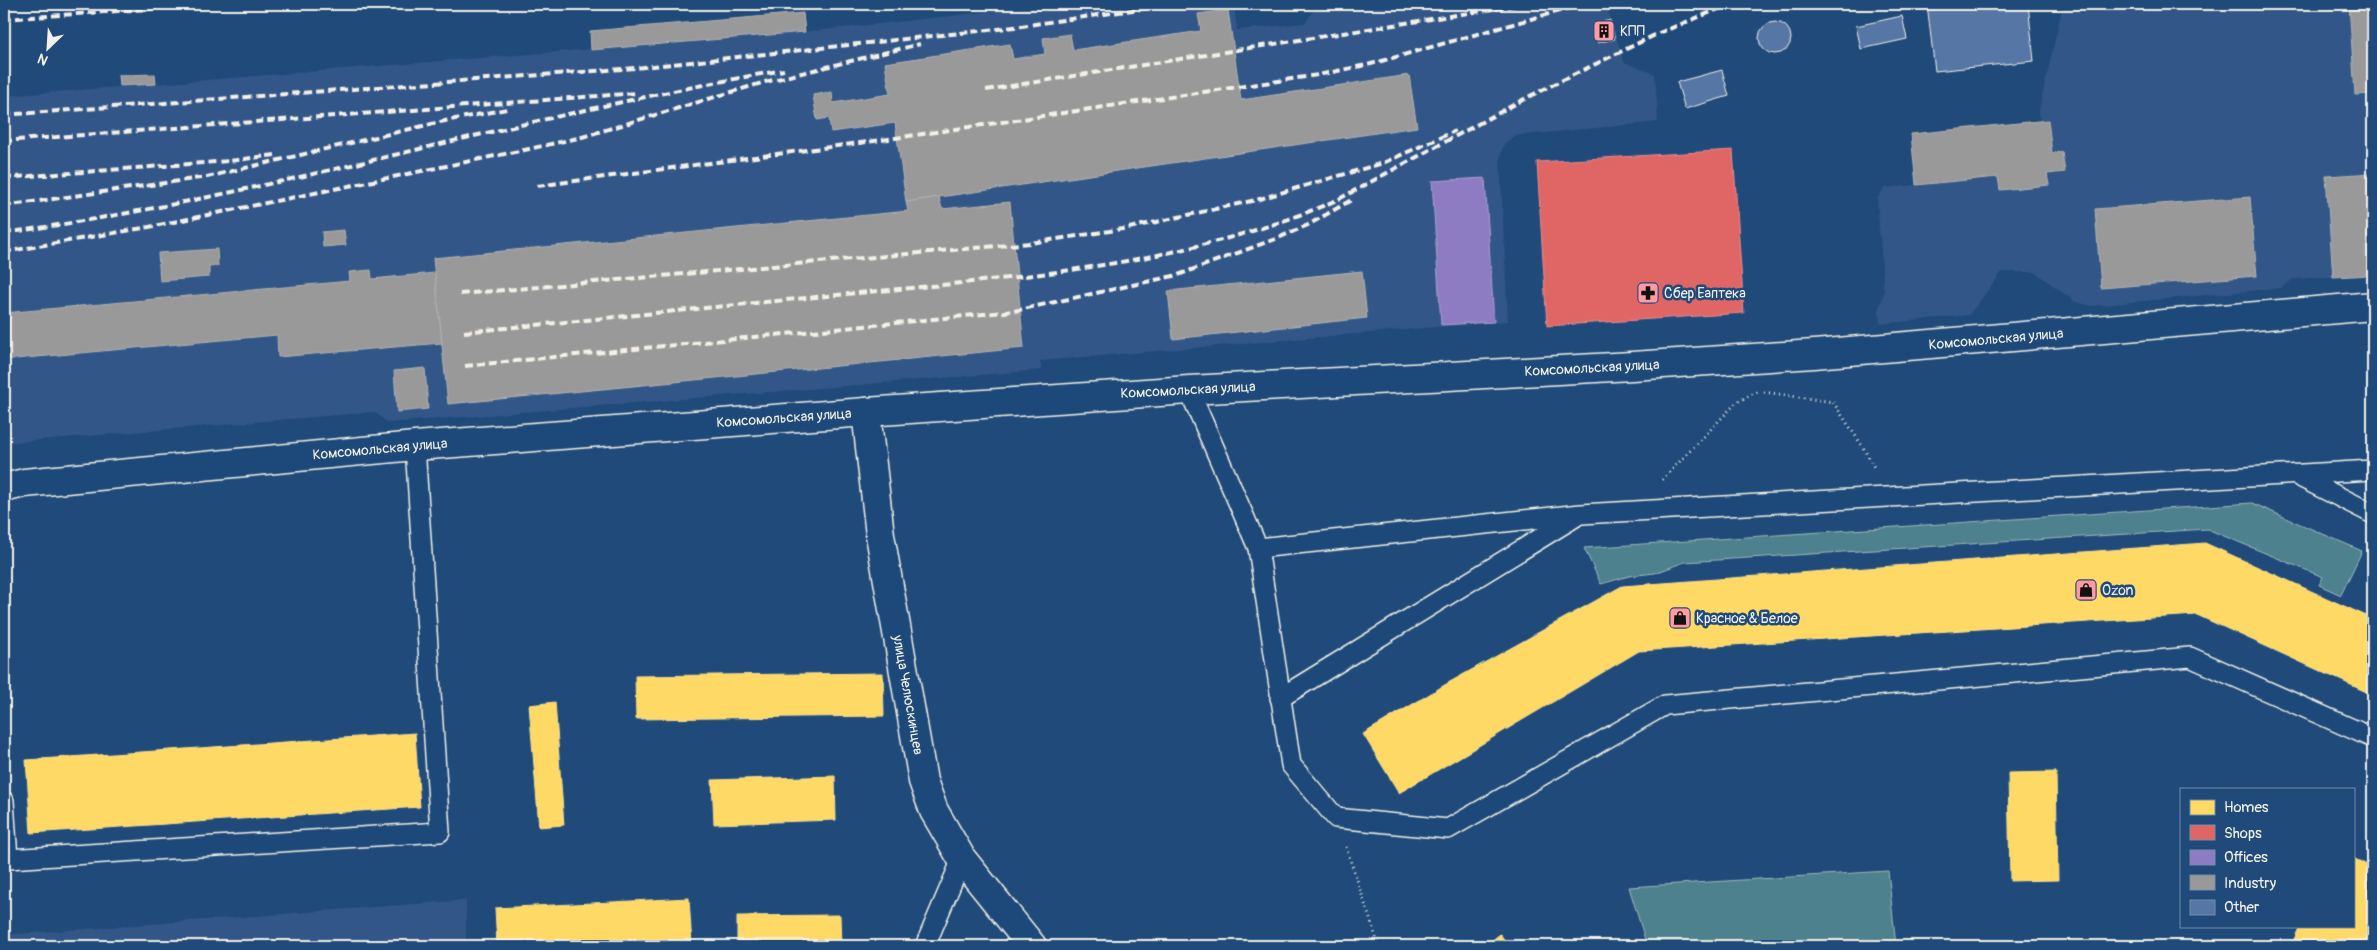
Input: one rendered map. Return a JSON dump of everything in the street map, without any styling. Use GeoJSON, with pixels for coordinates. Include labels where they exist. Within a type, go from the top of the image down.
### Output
{"type":"FeatureCollection","features":[{"type":"Feature","properties":{"kind":"main road","name":"Комсомольская улица"},"geometry":{"type":"LineString","coordinates":[[4,488],[24,483],[415,446],[1189,390],[1632,366],[1814,354],[2373,306]]}},
{"type":"Feature","properties":{"kind":"main road","name":"улица Челюскинцев"},"geometry":{"type":"LineString","coordinates":[[866,412],[880,535],[922,781],[934,811],[962,859],[1032,946]]}},
{"type":"Feature","properties":{"kind":"lane"},"geometry":{"type":"LineString","coordinates":[[1189,390],[1258,548],[1291,765],[1336,818],[1448,829],[1665,704],[2190,657],[2373,738]]}},
{"type":"Feature","properties":{"kind":"lane"},"geometry":{"type":"LineString","coordinates":[[4,801],[8,859],[440,832],[415,446]]}},
{"type":"Feature","properties":{"kind":"lane"},"geometry":{"type":"LineString","coordinates":[[1258,548],[1581,514],[2373,470]]}},
{"type":"Feature","properties":{"kind":"lane"},"geometry":{"type":"LineString","coordinates":[[2295,474],[2373,514]]}},
{"type":"Feature","properties":{"kind":"lane"},"geometry":{"type":"LineString","coordinates":[[1280,698],[1581,514]]}},
{"type":"Feature","properties":{"kind":"lane"},"geometry":{"type":"LineString","coordinates":[[925,946],[962,859]]}},
{"type":"Feature","properties":{"kind":"path"},"geometry":{"type":"LineString","coordinates":[[1633,512],[1737,402],[1758,391],[1833,402],[1864,447],[1889,497]]}},
{"type":"Feature","properties":{"kind":"path"},"geometry":{"type":"LineString","coordinates":[[1336,818],[1379,946]]}},
{"type":"Feature","properties":{"kind":"shaded area"},"geometry":{"type":"Polygon","coordinates":[[[1058,4],[1234,4],[1237,30],[1305,23],[1314,10],[1373,4],[1606,4],[1624,62],[1655,74],[1658,122],[1514,136],[1504,144],[1500,158],[1508,321],[1040,361],[1042,370],[388,423],[374,412],[4,443],[4,96],[805,32],[1058,4]]]}},
{"type":"Feature","properties":{"kind":"shaded area"},"geometry":{"type":"Polygon","coordinates":[[[2063,4],[2373,4],[2373,275],[2294,279],[2280,288],[2092,306],[2075,302],[2035,272],[2002,272],[1969,315],[1880,324],[1879,308],[1884,293],[1877,199],[1884,188],[1916,185],[1911,134],[2040,121],[2039,110],[2063,4]]]}},
{"type":"Feature","properties":{"kind":"shaded area"},"geometry":{"type":"Polygon","coordinates":[[[466,900],[466,946],[4,946],[4,935],[466,900]]]}},
{"type":"Feature","properties":{"kind":"green space"},"geometry":{"type":"Polygon","coordinates":[[[2252,503],[2362,551],[2341,595],[2319,585],[2323,577],[2207,529],[1685,562],[1655,573],[1629,576],[1601,584],[1584,548],[2252,503]]]}},
{"type":"Feature","properties":{"kind":"green space"},"geometry":{"type":"Polygon","coordinates":[[[1888,871],[1896,946],[1647,946],[1629,887],[1888,871]]]}},
{"type":"Feature","properties":{"kind":"building: Homes"},"geometry":{"type":"Polygon","coordinates":[[[2205,543],[2373,619],[2373,695],[2197,615],[1639,651],[1399,793],[1363,734],[1448,683],[1622,586],[2205,543]]]}},
{"type":"Feature","properties":{"kind":"building: Homes"},"geometry":{"type":"Polygon","coordinates":[[[883,673],[884,716],[636,719],[635,676],[883,673]]]}},
{"type":"Feature","properties":{"kind":"building: Homes"},"geometry":{"type":"Polygon","coordinates":[[[555,702],[564,825],[539,827],[529,705],[555,702]]]}},
{"type":"Feature","properties":{"kind":"building: Homes"},"geometry":{"type":"Polygon","coordinates":[[[415,733],[420,807],[31,833],[26,760],[415,733]]]}},
{"type":"Feature","properties":{"kind":"building: Homes"},"geometry":{"type":"Polygon","coordinates":[[[2056,772],[2058,880],[2010,881],[2008,773],[2056,772]]]}},
{"type":"Feature","properties":{"kind":"building: Homes"},"geometry":{"type":"Polygon","coordinates":[[[835,776],[836,820],[714,824],[712,780],[835,776]]]}},
{"type":"Feature","properties":{"kind":"building: Homes"},"geometry":{"type":"Polygon","coordinates":[[[2354,858],[2373,868],[2373,946],[2291,946],[2299,928],[2354,928],[2354,858]]]}},
{"type":"Feature","properties":{"kind":"building: Homes"},"geometry":{"type":"Polygon","coordinates":[[[689,898],[692,946],[497,946],[495,908],[689,898]]]}},
{"type":"Feature","properties":{"kind":"building: Homes"},"geometry":{"type":"Polygon","coordinates":[[[840,915],[841,946],[737,946],[737,916],[840,915]]]}},
{"type":"Feature","properties":{"kind":"building: Homes"},"geometry":{"type":"Polygon","coordinates":[[[1500,934],[1509,946],[1485,946],[1500,934]]]}},
{"type":"Feature","properties":{"kind":"building: Shops"},"geometry":{"type":"Polygon","coordinates":[[[1733,150],[1744,313],[1547,326],[1537,162],[1733,150]]]}},
{"type":"Feature","properties":{"kind":"building: Offices"},"geometry":{"type":"Polygon","coordinates":[[[1485,178],[1494,322],[1441,325],[1432,181],[1485,178]]]}},
{"type":"Feature","properties":{"kind":"building: Industry"},"geometry":{"type":"Polygon","coordinates":[[[2349,4],[2373,4],[2373,94],[2355,95],[2349,4]]]}},
{"type":"Feature","properties":{"kind":"building: Industry"},"geometry":{"type":"Polygon","coordinates":[[[1228,10],[1241,100],[1409,75],[1417,127],[906,202],[895,123],[831,132],[829,118],[817,120],[813,95],[832,92],[833,103],[890,94],[885,63],[1010,44],[1013,59],[1045,54],[1043,38],[1070,34],[1073,50],[1201,31],[1198,14],[1228,10]]]}},
{"type":"Feature","properties":{"kind":"building: Industry"},"geometry":{"type":"Polygon","coordinates":[[[803,13],[805,32],[591,50],[590,31],[803,13]]]}},
{"type":"Feature","properties":{"kind":"building: Industry","name":"КПП"},"geometry":{"type":"Polygon","coordinates":[[[1610,20],[1615,39],[1598,43],[1593,24],[1610,20]]]}},
{"type":"Feature","properties":{"kind":"building: Industry"},"geometry":{"type":"Polygon","coordinates":[[[155,74],[156,84],[120,86],[119,75],[155,74]]]}},
{"type":"Feature","properties":{"kind":"building: Industry"},"geometry":{"type":"Polygon","coordinates":[[[2048,120],[2052,153],[2062,152],[2065,172],[2047,174],[2049,185],[2000,190],[1998,177],[1916,185],[1911,134],[2048,120]]]}},
{"type":"Feature","properties":{"kind":"building: Industry"},"geometry":{"type":"Polygon","coordinates":[[[2373,173],[2373,275],[2333,277],[2326,176],[2373,173]]]}},
{"type":"Feature","properties":{"kind":"building: Industry"},"geometry":{"type":"Polygon","coordinates":[[[939,197],[942,209],[1010,202],[1024,348],[448,404],[433,258],[908,211],[906,202],[939,197]]]}},
{"type":"Feature","properties":{"kind":"building: Industry"},"geometry":{"type":"Polygon","coordinates":[[[2250,197],[2257,276],[2101,288],[2095,209],[2250,197]]]}},
{"type":"Feature","properties":{"kind":"building: Industry"},"geometry":{"type":"Polygon","coordinates":[[[344,230],[346,245],[323,247],[322,232],[344,230]]]}},
{"type":"Feature","properties":{"kind":"building: Industry"},"geometry":{"type":"Polygon","coordinates":[[[217,249],[218,266],[209,266],[209,277],[160,281],[158,253],[217,249]]]}},
{"type":"Feature","properties":{"kind":"building: Industry"},"geometry":{"type":"Polygon","coordinates":[[[371,270],[372,279],[435,273],[442,343],[278,357],[277,335],[4,360],[4,313],[350,281],[349,272],[371,270]]]}},
{"type":"Feature","properties":{"kind":"building: Industry"},"geometry":{"type":"Polygon","coordinates":[[[1362,271],[1367,318],[1173,339],[1168,291],[1362,271]]]}},
{"type":"Feature","properties":{"kind":"building: Industry"},"geometry":{"type":"Polygon","coordinates":[[[425,368],[428,409],[397,412],[394,371],[425,368]]]}},
{"type":"Feature","properties":{"kind":"building: Other"},"geometry":{"type":"Polygon","coordinates":[[[1927,4],[2028,4],[2034,61],[1935,71],[1927,4]]]}},
{"type":"Feature","properties":{"kind":"building: Other"},"geometry":{"type":"Polygon","coordinates":[[[1902,16],[1907,39],[1861,49],[1856,26],[1902,16]]]}},
{"type":"Feature","properties":{"kind":"building: Other"},"geometry":{"type":"Polygon","coordinates":[[[1775,22],[1786,27],[1791,38],[1786,49],[1775,54],[1764,49],[1759,38],[1764,27],[1775,22]]]}},
{"type":"Feature","properties":{"kind":"building: Other"},"geometry":{"type":"Polygon","coordinates":[[[1722,70],[1729,96],[1685,109],[1677,82],[1722,70]]]}},
{"type":"Feature","properties":{"kind":"railway"},"geometry":{"type":"LineString","coordinates":[[4,19],[217,4]]}},
{"type":"Feature","properties":{"kind":"railway"},"geometry":{"type":"LineString","coordinates":[[4,115],[635,68],[1007,28],[1175,4]]}},
{"type":"Feature","properties":{"kind":"railway"},"geometry":{"type":"LineString","coordinates":[[986,90],[1525,4]]}},
{"type":"Feature","properties":{"kind":"railway"},"geometry":{"type":"LineString","coordinates":[[537,186],[882,140],[1318,75],[1371,64],[1584,4]]}},
{"type":"Feature","properties":{"kind":"railway"},"geometry":{"type":"LineString","coordinates":[[464,332],[1048,273],[1167,253],[1225,239],[1283,221],[1339,199],[1528,97],[1659,33],[1731,4]]}},
{"type":"Feature","properties":{"kind":"railway"},"geometry":{"type":"LineString","coordinates":[[4,252],[149,227],[582,137],[765,82],[920,44]]}},
{"type":"Feature","properties":{"kind":"railway"},"geometry":{"type":"LineString","coordinates":[[4,233],[103,218],[200,199],[589,109],[686,88],[784,70]]}},
{"type":"Feature","properties":{"kind":"railway"},"geometry":{"type":"LineString","coordinates":[[4,141],[637,93]]}},
{"type":"Feature","properties":{"kind":"railway"},"geometry":{"type":"LineString","coordinates":[[4,206],[207,177],[440,122],[507,109]]}},
{"type":"Feature","properties":{"kind":"railway"},"geometry":{"type":"LineString","coordinates":[[460,294],[1031,243],[1129,228],[1256,200],[1383,163],[1455,131]]}},
{"type":"Feature","properties":{"kind":"railway"},"geometry":{"type":"LineString","coordinates":[[4,178],[229,161],[275,155]]}},
{"type":"Feature","properties":{"kind":"railway"},"geometry":{"type":"LineString","coordinates":[[465,366],[1014,311],[1178,275],[1308,225],[1353,199]]}},
{"type":"Feature","properties":{"kind":"place","name":"КПП"},"geometry":{"type":"Point","coordinates":[1604,31]}},
{"type":"Feature","properties":{"kind":"place","name":"Сбер Еаптека"},"geometry":{"type":"Point","coordinates":[1648,293]}},
{"type":"Feature","properties":{"kind":"place","name":"Ozon"},"geometry":{"type":"Point","coordinates":[2086,590]}},
{"type":"Feature","properties":{"kind":"place","name":"Красное & Белое"},"geometry":{"type":"Point","coordinates":[1680,618]}}]}
